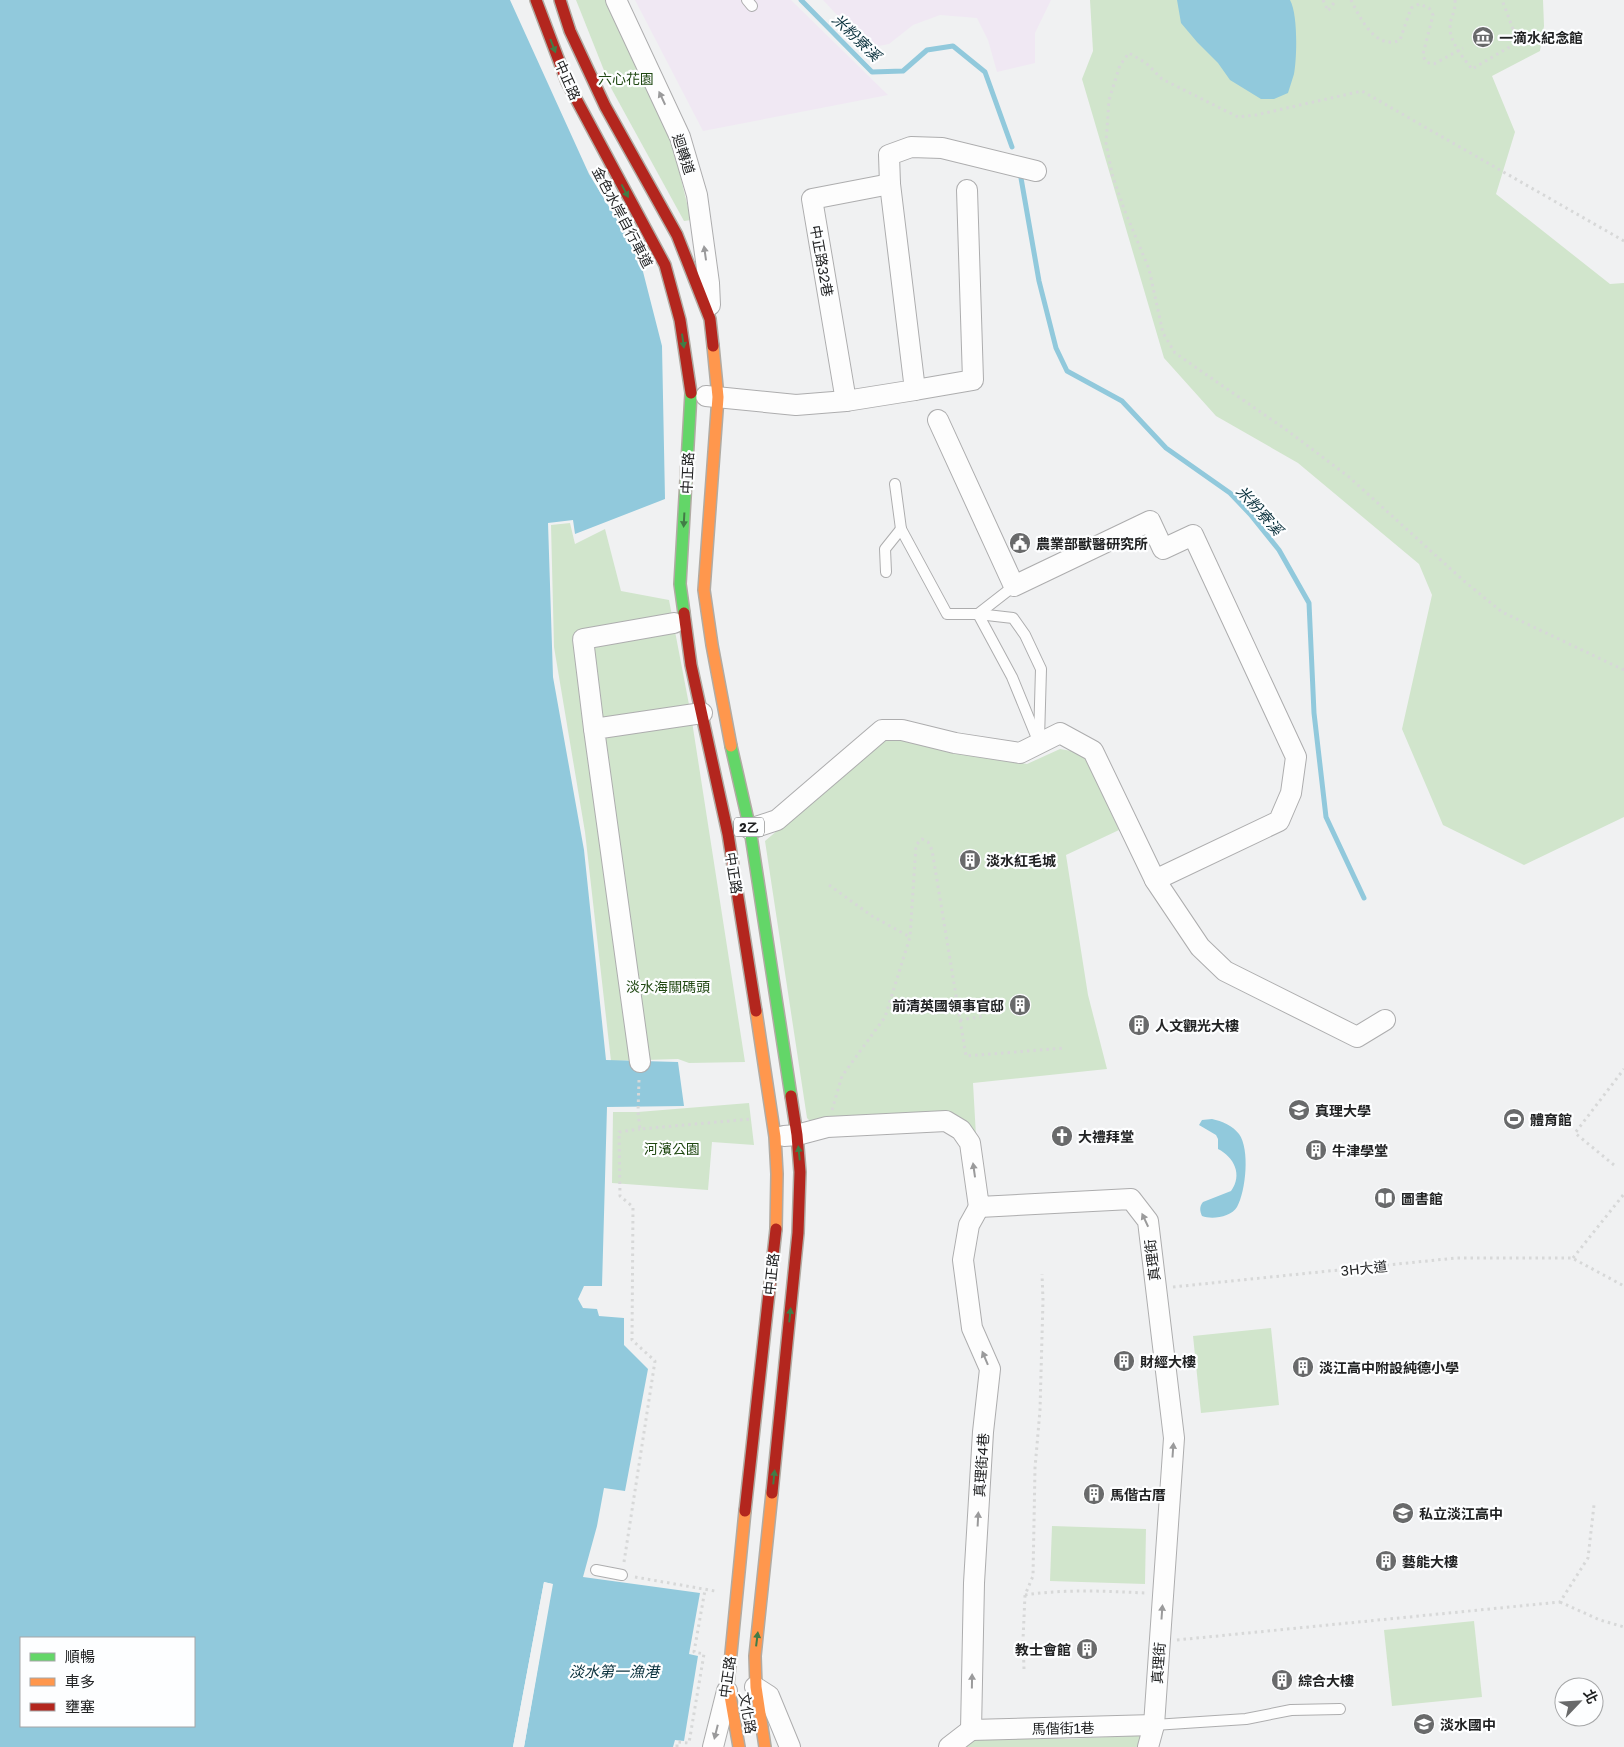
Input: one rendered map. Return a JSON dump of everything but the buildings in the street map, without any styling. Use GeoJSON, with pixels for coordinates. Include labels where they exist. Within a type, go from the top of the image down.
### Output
{"type":"FeatureCollection","features":[{"type":"Feature","properties":{"kind":"main road","name":"中正路"},"geometry":{"type":"LineString","coordinates":[[536,0],[567,82],[665,264],[680,320],[691,395],[680,584],[691,664],[728,834],[775,1137],[777,1174],[776,1232],[754,1422],[728,1684]]}},
{"type":"Feature","properties":{"kind":"main road","name":"中正路"},"geometry":{"type":"LineString","coordinates":[[560,0],[570,31],[604,106],[677,235],[710,319],[718,397],[704,590],[730,739],[750,829],[797,1135],[800,1172],[798,1233],[755,1656],[756,1687]]}},
{"type":"Feature","properties":{"kind":"main road","name":"文化路"},"geometry":{"type":"LineString","coordinates":[[728,1684],[739,1747]]}},
{"type":"Feature","properties":{"kind":"main road","name":"文化路"},"geometry":{"type":"LineString","coordinates":[[756,1687],[765,1747]]}},
{"type":"Feature","properties":{"kind":"street","name":"迴轉道"},"geometry":{"type":"LineString","coordinates":[[616,0],[680,137],[697,195],[709,283],[710,319]]}},
{"type":"Feature","properties":{"kind":"street"},"geometry":{"type":"LineString","coordinates":[[915,390],[890,184],[889,155],[911,147],[942,148],[1036,171]]}},
{"type":"Feature","properties":{"kind":"street","name":"中正路32巷"},"geometry":{"type":"LineString","coordinates":[[846,401],[812,199],[890,184]]}},
{"type":"Feature","properties":{"kind":"street"},"geometry":{"type":"LineString","coordinates":[[691,395],[796,405],[846,401],[972,380],[967,190]]}},
{"type":"Feature","properties":{"kind":"street"},"geometry":{"type":"LineString","coordinates":[[938,420],[1014,586],[1150,521],[1163,549],[1193,534],[1296,756],[1292,793],[1278,821],[1155,880]]}},
{"type":"Feature","properties":{"kind":"street"},"geometry":{"type":"LineString","coordinates":[[640,1062],[583,639],[674,623]]}},
{"type":"Feature","properties":{"kind":"street"},"geometry":{"type":"LineString","coordinates":[[594,728],[702,713]]}},
{"type":"Feature","properties":{"kind":"street"},"geometry":{"type":"LineString","coordinates":[[750,829],[776,820],[882,730],[902,730],[955,743],[1020,753],[1060,733],[1093,751],[1155,880],[1200,947],[1225,971],[1357,1036],[1385,1020]]}},
{"type":"Feature","properties":{"kind":"street"},"geometry":{"type":"LineString","coordinates":[[775,1137],[797,1135],[827,1127],[946,1121],[961,1130],[970,1143],[979,1207]]}},
{"type":"Feature","properties":{"kind":"street","name":"真理街"},"geometry":{"type":"LineString","coordinates":[[979,1207],[1131,1199],[1148,1221],[1174,1438],[1154,1725],[1148,1747]]}},
{"type":"Feature","properties":{"kind":"street","name":"真理街4巷"},"geometry":{"type":"LineString","coordinates":[[971,1730],[974,1583],[983,1432],[990,1369],[972,1328],[963,1260],[969,1225],[979,1207]]}},
{"type":"Feature","properties":{"kind":"street"},"geometry":{"type":"LineString","coordinates":[[728,1684],[756,1687],[769,1696],[790,1747]]}},
{"type":"Feature","properties":{"kind":"street","name":"中正路"},"geometry":{"type":"LineString","coordinates":[[712,1747],[728,1684]]}},
{"type":"Feature","properties":{"kind":"street","name":"馬偕街1巷"},"geometry":{"type":"LineString","coordinates":[[971,1730],[1154,1725]]}},
{"type":"Feature","properties":{"kind":"street"},"geometry":{"type":"LineString","coordinates":[[949,1747],[971,1730]]}},
{"type":"Feature","properties":{"kind":"lane"},"geometry":{"type":"LineString","coordinates":[[895,484],[901,529],[947,614],[978,614],[1013,618],[1025,635],[1041,669],[1039,743]]}},
{"type":"Feature","properties":{"kind":"lane"},"geometry":{"type":"LineString","coordinates":[[886,572],[885,549],[901,529]]}},
{"type":"Feature","properties":{"kind":"lane"},"geometry":{"type":"LineString","coordinates":[[978,614],[1014,586]]}},
{"type":"Feature","properties":{"kind":"lane"},"geometry":{"type":"LineString","coordinates":[[978,614],[1012,677],[1039,743]]}},
{"type":"Feature","properties":{"kind":"lane"},"geometry":{"type":"LineString","coordinates":[[596,1570],[622,1575]]}},
{"type":"Feature","properties":{"kind":"lane"},"geometry":{"type":"LineString","coordinates":[[723,1593],[737,1596]]}},
{"type":"Feature","properties":{"kind":"lane"},"geometry":{"type":"LineString","coordinates":[[1154,1725],[1246,1719],[1291,1710],[1340,1709]]}},
{"type":"Feature","properties":{"kind":"path"},"geometry":{"type":"LineString","coordinates":[[1323,0],[1328,11],[1336,0]]}},
{"type":"Feature","properties":{"kind":"path"},"geometry":{"type":"LineString","coordinates":[[1351,0],[1368,28],[1385,42],[1393,43],[1400,40],[1411,8],[1419,4],[1429,8],[1433,15],[1423,54],[1425,60],[1434,64],[1464,48]]}},
{"type":"Feature","properties":{"kind":"path"},"geometry":{"type":"LineString","coordinates":[[1455,0],[1456,8],[1449,28],[1458,52],[1472,69],[1518,42],[1502,0]]}},
{"type":"Feature","properties":{"kind":"path"},"geometry":{"type":"LineString","coordinates":[[1624,241],[1362,91],[1256,115],[1238,117],[1162,79],[1146,63],[1128,53],[1120,66],[1109,100],[1106,143],[1112,174],[1124,209],[1149,269],[1163,333],[1175,353],[1288,431],[1349,477],[1502,612],[1624,670]]}},
{"type":"Feature","properties":{"kind":"path"},"geometry":{"type":"LineString","coordinates":[[827,1127],[842,1076],[885,1017],[910,937],[916,846],[922,839],[928,842],[932,850],[966,1056],[1065,1048]]}},
{"type":"Feature","properties":{"kind":"path"},"geometry":{"type":"LineString","coordinates":[[829,885],[872,916],[910,937]]}},
{"type":"Feature","properties":{"kind":"path"},"geometry":{"type":"LineString","coordinates":[[960,1020],[985,1016]]}},
{"type":"Feature","properties":{"kind":"path"},"geometry":{"type":"LineString","coordinates":[[640,1062],[638,1112],[640,1130]]}},
{"type":"Feature","properties":{"kind":"path"},"geometry":{"type":"LineString","coordinates":[[1614,1165],[1575,1133],[1624,1069]]}},
{"type":"Feature","properties":{"kind":"path"},"geometry":{"type":"LineString","coordinates":[[723,1593],[622,1575],[655,1361],[632,1340],[633,1207],[620,1196],[619,1132],[756,1119]]}},
{"type":"Feature","properties":{"kind":"path"},"geometry":{"type":"LineString","coordinates":[[1624,1194],[1572,1258],[1624,1286]]}},
{"type":"Feature","properties":{"kind":"path","name":"3H大道"},"geometry":{"type":"LineString","coordinates":[[1156,1289],[1456,1258],[1572,1258]]}},
{"type":"Feature","properties":{"kind":"path"},"geometry":{"type":"LineString","coordinates":[[1024,1669],[1025,1595],[1033,1576],[1035,1468],[1040,1410],[1042,1274]]}},
{"type":"Feature","properties":{"kind":"path"},"geometry":{"type":"LineString","coordinates":[[1560,1602],[1588,1558],[1594,1505]]}},
{"type":"Feature","properties":{"kind":"path"},"geometry":{"type":"LineString","coordinates":[[677,1747],[677,1742],[689,1743],[704,1654],[694,1652],[705,1590]]}},
{"type":"Feature","properties":{"kind":"path"},"geometry":{"type":"LineString","coordinates":[[1025,1595],[1089,1590],[1152,1593]]}},
{"type":"Feature","properties":{"kind":"path"},"geometry":{"type":"LineString","coordinates":[[1176,1640],[1560,1602],[1600,1620],[1624,1627]]}},
{"type":"Feature","properties":{"kind":"shaded area"},"geometry":{"type":"Polygon","coordinates":[[[635,0],[791,0],[888,95],[703,131],[635,0]]]}},
{"type":"Feature","properties":{"kind":"shaded area"},"geometry":{"type":"Polygon","coordinates":[[[823,0],[1051,0],[1035,33],[1035,63],[997,72],[988,40],[977,18],[940,15],[913,25],[889,44],[868,48],[823,0]]]}},
{"type":"Feature","properties":{"kind":"green space","name":"六心花園"},"geometry":{"type":"Polygon","coordinates":[[[576,0],[607,0],[658,107],[676,158],[691,220],[684,221],[611,88],[576,0]]]}},
{"type":"Feature","properties":{"kind":"green space"},"geometry":{"type":"Polygon","coordinates":[[[1090,0],[1543,0],[1544,26],[1540,51],[1492,76],[1515,132],[1496,194],[1610,284],[1624,283],[1624,817],[1524,865],[1443,825],[1402,729],[1432,595],[1419,564],[1298,463],[1216,416],[1164,358],[1082,79],[1093,51],[1090,0]]]}},
{"type":"Feature","properties":{"kind":"green space","name":"淡水海關碼頭"},"geometry":{"type":"Polygon","coordinates":[[[570,523],[575,544],[605,529],[621,591],[669,600],[691,715],[745,1062],[689,1063],[678,1059],[611,1061],[585,832],[554,647],[551,525],[570,523]]]}},
{"type":"Feature","properties":{"kind":"green space"},"geometry":{"type":"Polygon","coordinates":[[[887,737],[1027,764],[1060,749],[1083,753],[1119,830],[1066,855],[1088,995],[1107,1069],[973,1083],[976,1136],[952,1118],[810,1121],[807,1118],[765,841],[887,737]]]}},
{"type":"Feature","properties":{"kind":"green space","name":"河濱公園"},"geometry":{"type":"Polygon","coordinates":[[[749,1103],[754,1145],[712,1142],[708,1190],[612,1183],[613,1112],[638,1112],[749,1103]]]}},
{"type":"Feature","properties":{"kind":"green space"},"geometry":{"type":"Polygon","coordinates":[[[1271,1328],[1279,1405],[1201,1413],[1193,1336],[1271,1328]]]}},
{"type":"Feature","properties":{"kind":"green space"},"geometry":{"type":"Polygon","coordinates":[[[1052,1526],[1146,1529],[1145,1584],[1050,1581],[1052,1526]]]}},
{"type":"Feature","properties":{"kind":"green space"},"geometry":{"type":"Polygon","coordinates":[[[1474,1621],[1482,1697],[1392,1706],[1384,1630],[1474,1621]]]}},
{"type":"Feature","properties":{"kind":"green space"},"geometry":{"type":"Polygon","coordinates":[[[1149,1735],[1148,1747],[956,1747],[982,1736],[1066,1739],[1149,1735]]]}},
{"type":"Feature","properties":{"kind":"water","name":"淡水第一漁港"},"geometry":{"type":"Polygon","coordinates":[[[0,0],[510,0],[589,174],[639,256],[662,346],[665,499],[575,534],[573,520],[548,523],[553,677],[584,850],[606,1060],[678,1062],[684,1106],[607,1107],[602,1286],[584,1286],[578,1299],[583,1308],[597,1309],[599,1316],[624,1318],[624,1345],[648,1369],[625,1491],[604,1488],[597,1526],[583,1577],[700,1593],[689,1654],[698,1656],[684,1741],[675,1740],[673,1747],[524,1747],[552,1584],[544,1582],[513,1747],[0,1747],[0,0]]]}},
{"type":"Feature","properties":{"kind":"water"},"geometry":{"type":"Polygon","coordinates":[[[1177,0],[1290,0],[1296,25],[1296,58],[1294,74],[1288,93],[1274,99],[1261,99],[1230,80],[1218,63],[1181,23],[1177,0]]]}},
{"type":"Feature","properties":{"kind":"water"},"geometry":{"type":"Polygon","coordinates":[[[1212,1119],[1227,1124],[1239,1134],[1245,1149],[1246,1170],[1243,1191],[1237,1207],[1226,1215],[1211,1218],[1202,1216],[1200,1209],[1203,1202],[1231,1191],[1236,1179],[1235,1167],[1224,1152],[1218,1149],[1216,1135],[1199,1125],[1202,1120],[1212,1119]]]}},
{"type":"Feature","properties":{"kind":"pier"},"geometry":{"type":"Polygon","coordinates":[[[544,1582],[553,1584],[524,1747],[522,1747],[550,1586],[546,1585],[516,1747],[513,1747],[544,1582]]]}},
{"type":"Feature","properties":{"kind":"waterway","name":"米粉寮溪"},"geometry":{"type":"LineString","coordinates":[[801,0],[872,72],[903,71],[927,50],[953,46],[985,72],[1012,147]]}},
{"type":"Feature","properties":{"kind":"waterway","name":"米粉寮溪"},"geometry":{"type":"LineString","coordinates":[[1021,178],[1039,281],[1056,348],[1067,371],[1122,401],[1166,448],[1230,493],[1279,550],[1309,603],[1314,713],[1326,817],[1364,898]]}},
{"type":"Feature","properties":{"kind":"traffic: fast"},"geometry":{"type":"LineString","coordinates":[[684,613],[680,584],[691,393]]}},
{"type":"Feature","properties":{"kind":"traffic: fast"},"geometry":{"type":"LineString","coordinates":[[731,746],[750,829],[791,1096]]}},
{"type":"Feature","properties":{"kind":"traffic: slow"},"geometry":{"type":"LineString","coordinates":[[713,346],[718,397],[704,590],[731,746]]}},
{"type":"Feature","properties":{"kind":"traffic: slow"},"geometry":{"type":"LineString","coordinates":[[756,1011],[775,1137],[777,1174],[776,1229]]}},
{"type":"Feature","properties":{"kind":"traffic: slow"},"geometry":{"type":"LineString","coordinates":[[765,1747],[756,1687],[755,1656],[772,1493]]}},
{"type":"Feature","properties":{"kind":"traffic: slow"},"geometry":{"type":"LineString","coordinates":[[739,1747],[728,1684],[745,1511]]}},
{"type":"Feature","properties":{"kind":"traffic: jam"},"geometry":{"type":"LineString","coordinates":[[536,0],[567,82],[665,265],[680,320],[691,393]]}},
{"type":"Feature","properties":{"kind":"traffic: jam"},"geometry":{"type":"LineString","coordinates":[[560,0],[570,31],[605,106],[677,235],[710,319],[713,346]]}},
{"type":"Feature","properties":{"kind":"traffic: jam"},"geometry":{"type":"LineString","coordinates":[[684,613],[691,665],[728,834],[756,1011]]}},
{"type":"Feature","properties":{"kind":"traffic: jam"},"geometry":{"type":"LineString","coordinates":[[772,1493],[798,1233],[800,1172],[791,1096]]}},
{"type":"Feature","properties":{"kind":"traffic: jam"},"geometry":{"type":"LineString","coordinates":[[745,1511],[776,1229]]}},
{"type":"Feature","properties":{"kind":"place","name":"一滴水紀念館"},"geometry":{"type":"Point","coordinates":[1483,37]}},
{"type":"Feature","properties":{"kind":"place","name":"農業部獸醫研究所"},"geometry":{"type":"Point","coordinates":[1020,543]}},
{"type":"Feature","properties":{"kind":"place","name":"淡水紅毛城"},"geometry":{"type":"Point","coordinates":[970,860]}},
{"type":"Feature","properties":{"kind":"place","name":"前清英國領事官邸"},"geometry":{"type":"Point","coordinates":[1020,1005]}},
{"type":"Feature","properties":{"kind":"place","name":"人文觀光大樓"},"geometry":{"type":"Point","coordinates":[1139,1025]}},
{"type":"Feature","properties":{"kind":"place","name":"真理大學"},"geometry":{"type":"Point","coordinates":[1299,1110]}},
{"type":"Feature","properties":{"kind":"place","name":"體育館"},"geometry":{"type":"Point","coordinates":[1514,1119]}},
{"type":"Feature","properties":{"kind":"place","name":"大禮拜堂"},"geometry":{"type":"Point","coordinates":[1062,1136]}},
{"type":"Feature","properties":{"kind":"place","name":"牛津學堂"},"geometry":{"type":"Point","coordinates":[1316,1150]}},
{"type":"Feature","properties":{"kind":"place","name":"圖書館"},"geometry":{"type":"Point","coordinates":[1385,1198]}},
{"type":"Feature","properties":{"kind":"place","name":"財經大樓"},"geometry":{"type":"Point","coordinates":[1124,1361]}},
{"type":"Feature","properties":{"kind":"place","name":"淡江高中附設純德小學"},"geometry":{"type":"Point","coordinates":[1303,1367]}},
{"type":"Feature","properties":{"kind":"place","name":"馬偕古厝"},"geometry":{"type":"Point","coordinates":[1094,1494]}},
{"type":"Feature","properties":{"kind":"place","name":"私立淡江高中"},"geometry":{"type":"Point","coordinates":[1403,1513]}},
{"type":"Feature","properties":{"kind":"place","name":"藝能大樓"},"geometry":{"type":"Point","coordinates":[1386,1561]}},
{"type":"Feature","properties":{"kind":"place","name":"教士會館"},"geometry":{"type":"Point","coordinates":[1087,1649]}},
{"type":"Feature","properties":{"kind":"place","name":"綜合大樓"},"geometry":{"type":"Point","coordinates":[1282,1680]}},
{"type":"Feature","properties":{"kind":"place","name":"淡水國中"},"geometry":{"type":"Point","coordinates":[1424,1724]}}]}
